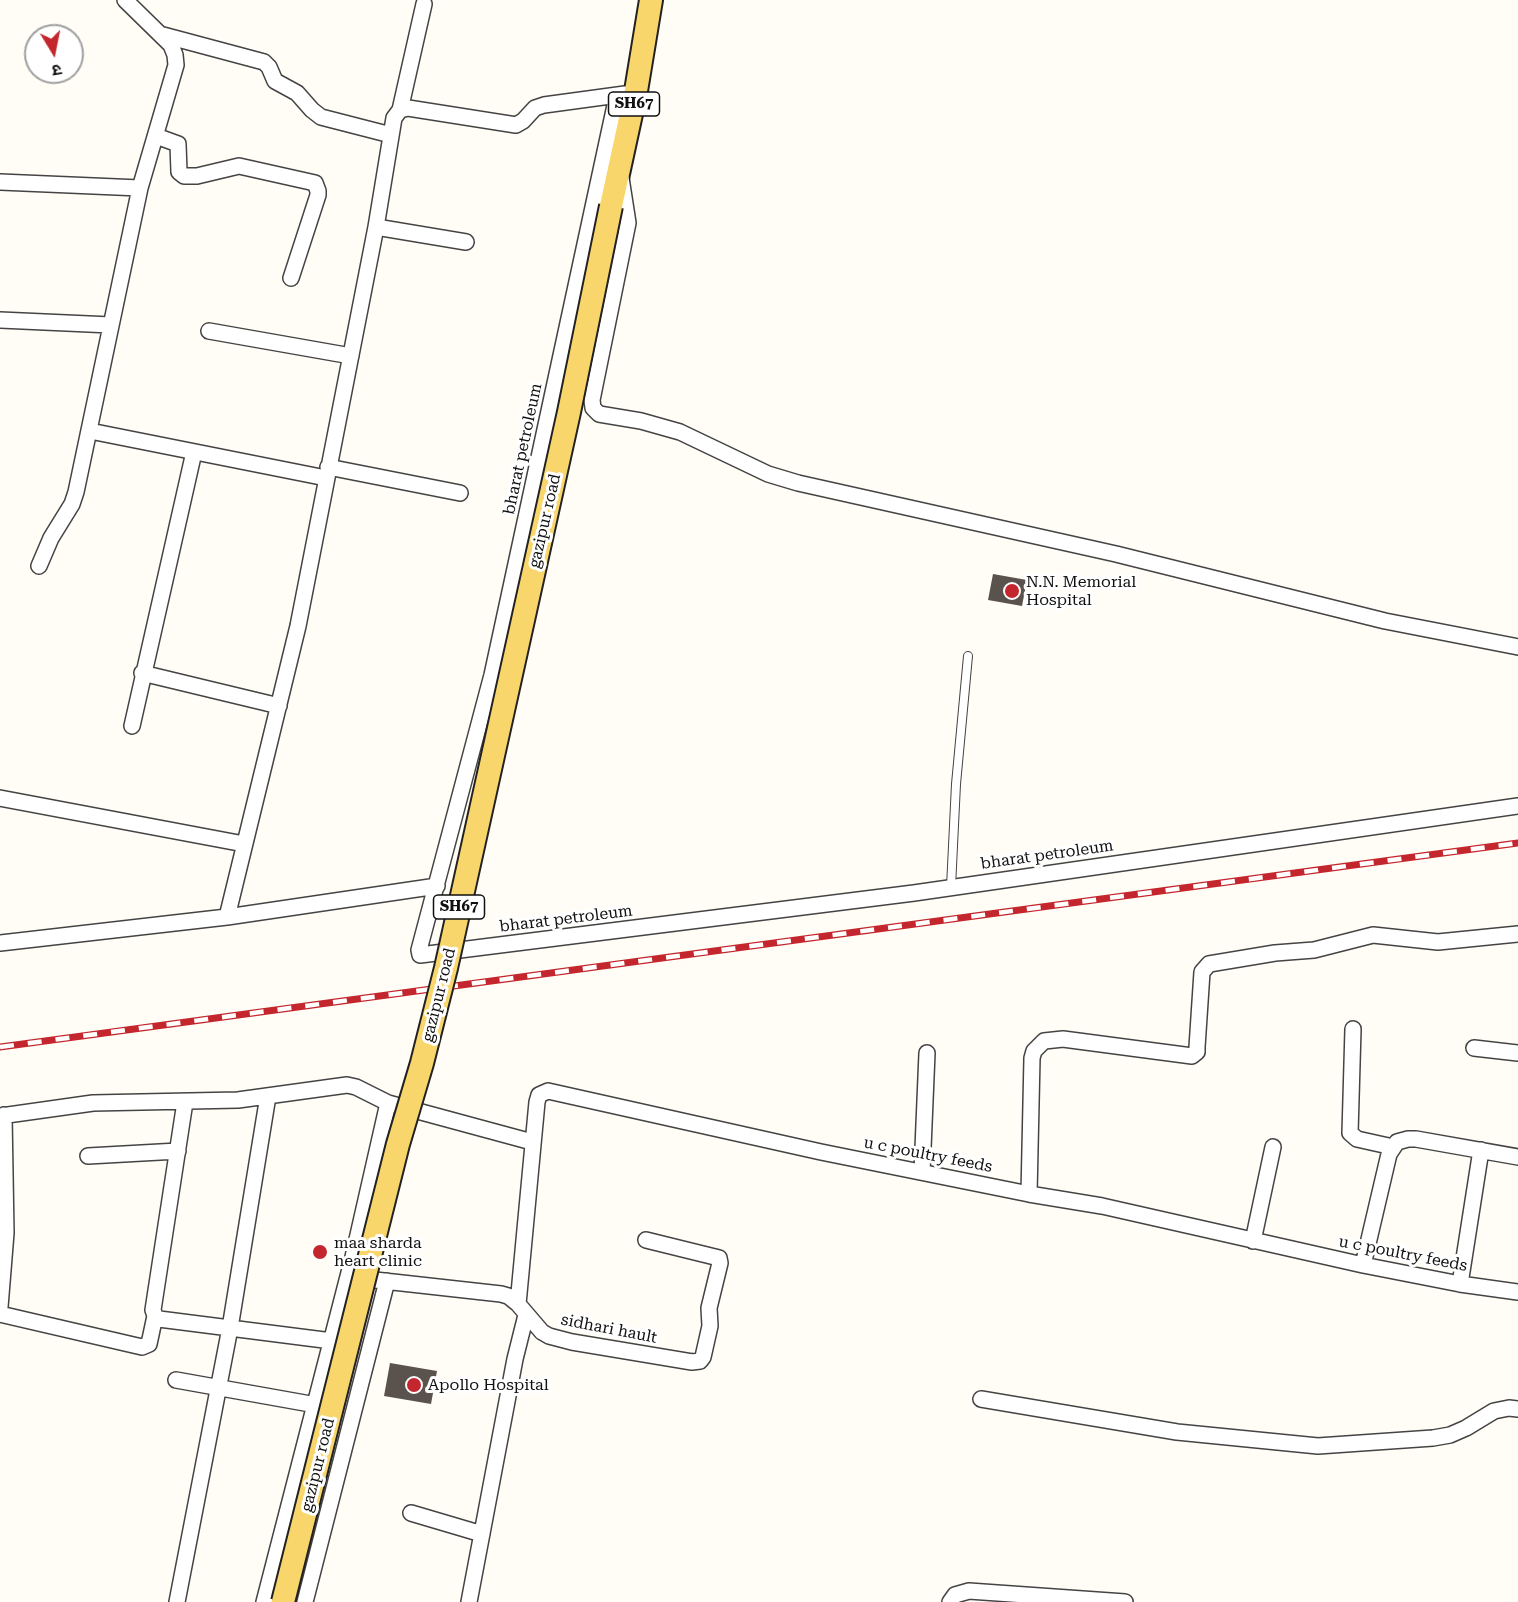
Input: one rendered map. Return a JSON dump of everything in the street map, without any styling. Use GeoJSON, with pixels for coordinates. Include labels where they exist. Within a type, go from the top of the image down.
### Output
{"type":"FeatureCollection","features":[{"type":"Feature","properties":{"kind":"main road","name":"SH67"},"geometry":{"type":"LineString","coordinates":[[620,172],[627,93],[651,0]]}},
{"type":"Feature","properties":{"kind":"main road","name":"gazipur road"},"geometry":{"type":"LineString","coordinates":[[282,1602],[398,1144],[422,1063],[446,968],[620,172]]}},
{"type":"Feature","properties":{"kind":"street"},"geometry":{"type":"LineString","coordinates":[[39,566],[51,538],[72,504],[90,430],[140,188],[176,65],[171,45],[125,0]]}},
{"type":"Feature","properties":{"kind":"street"},"geometry":{"type":"LineString","coordinates":[[227,917],[298,626],[376,227],[394,118],[400,110],[424,4]]}},
{"type":"Feature","properties":{"kind":"street"},"geometry":{"type":"LineString","coordinates":[[163,35],[264,62],[275,81],[297,93],[321,117],[391,135]]}},
{"type":"Feature","properties":{"kind":"street"},"geometry":{"type":"LineString","coordinates":[[400,110],[413,108],[512,126],[519,124],[535,108],[544,105],[627,93]]}},
{"type":"Feature","properties":{"kind":"street","name":"bharat petroleum"},"geometry":{"type":"LineString","coordinates":[[627,93],[492,675],[419,950],[422,955],[951,887],[1518,806]]}},
{"type":"Feature","properties":{"kind":"street"},"geometry":{"type":"LineString","coordinates":[[156,136],[178,144],[179,172],[184,176],[197,176],[239,166],[315,183],[318,195],[291,278]]}},
{"type":"Feature","properties":{"kind":"street"},"geometry":{"type":"LineString","coordinates":[[620,172],[628,223],[592,400],[592,408],[599,414],[641,421],[680,432],[768,474],[798,483],[1116,554],[1384,621],[1518,647]]}},
{"type":"Feature","properties":{"kind":"street"},"geometry":{"type":"LineString","coordinates":[[0,182],[140,188]]}},
{"type":"Feature","properties":{"kind":"street"},"geometry":{"type":"LineString","coordinates":[[376,227],[466,242]]}},
{"type":"Feature","properties":{"kind":"street"},"geometry":{"type":"LineString","coordinates":[[0,320],[111,325]]}},
{"type":"Feature","properties":{"kind":"street"},"geometry":{"type":"LineString","coordinates":[[209,332],[351,356]]}},
{"type":"Feature","properties":{"kind":"street"},"geometry":{"type":"LineString","coordinates":[[90,430],[194,452],[460,493]]}},
{"type":"Feature","properties":{"kind":"street"},"geometry":{"type":"LineString","coordinates":[[132,726],[194,452]]}},
{"type":"Feature","properties":{"kind":"street"},"geometry":{"type":"LineString","coordinates":[[142,674],[279,706]]}},
{"type":"Feature","properties":{"kind":"street"},"geometry":{"type":"LineString","coordinates":[[0,798],[244,844]]}},
{"type":"Feature","properties":{"kind":"street"},"geometry":{"type":"LineString","coordinates":[[0,943],[227,917],[437,886]]}},
{"type":"Feature","properties":{"kind":"street"},"geometry":{"type":"LineString","coordinates":[[1029,1194],[1032,1058],[1034,1051],[1044,1041],[1063,1039],[1192,1056],[1197,1052],[1202,972],[1209,964],[1275,952],[1314,950],[1373,935],[1438,942],[1518,934]]}},
{"type":"Feature","properties":{"kind":"street"},"geometry":{"type":"LineString","coordinates":[[1353,1029],[1350,1133],[1357,1139],[1393,1147]]}},
{"type":"Feature","properties":{"kind":"street"},"geometry":{"type":"LineString","coordinates":[[1474,1048],[1518,1053]]}},
{"type":"Feature","properties":{"kind":"street"},"geometry":{"type":"LineString","coordinates":[[922,1172],[927,1053]]}},
{"type":"Feature","properties":{"kind":"street"},"geometry":{"type":"LineString","coordinates":[[0,1307],[5,1242],[2,1116],[93,1103],[238,1100],[348,1085],[366,1091],[388,1103],[532,1142]]}},
{"type":"Feature","properties":{"kind":"street","name":"u c poultry feeds"},"geometry":{"type":"LineString","coordinates":[[469,1602],[515,1359],[522,1310],[532,1142],[537,1102],[539,1095],[548,1090],[922,1172],[1102,1206],[1363,1265],[1460,1284],[1518,1292]]}},
{"type":"Feature","properties":{"kind":"street"},"geometry":{"type":"LineString","coordinates":[[177,1602],[230,1328],[268,1096]]}},
{"type":"Feature","properties":{"kind":"street"},"geometry":{"type":"LineString","coordinates":[[0,1314],[147,1347],[154,1316],[153,1310],[185,1101]]}},
{"type":"Feature","properties":{"kind":"street"},"geometry":{"type":"LineString","coordinates":[[264,1602],[348,1277],[388,1103]]}},
{"type":"Feature","properties":{"kind":"street"},"geometry":{"type":"LineString","coordinates":[[1363,1265],[1389,1154],[1401,1140],[1416,1139],[1518,1156]]}},
{"type":"Feature","properties":{"kind":"street"},"geometry":{"type":"LineString","coordinates":[[1253,1241],[1273,1147]]}},
{"type":"Feature","properties":{"kind":"street"},"geometry":{"type":"LineString","coordinates":[[1460,1284],[1481,1150]]}},
{"type":"Feature","properties":{"kind":"street"},"geometry":{"type":"LineString","coordinates":[[88,1156],[178,1151]]}},
{"type":"Feature","properties":{"kind":"street","name":"sidhari hault"},"geometry":{"type":"LineString","coordinates":[[348,1277],[501,1294],[508,1296],[542,1332],[558,1339],[692,1362],[699,1361],[703,1357],[710,1326],[709,1308],[720,1263],[719,1258],[646,1239]]}},
{"type":"Feature","properties":{"kind":"street"},"geometry":{"type":"LineString","coordinates":[[305,1602],[387,1281]]}},
{"type":"Feature","properties":{"kind":"street"},"geometry":{"type":"LineString","coordinates":[[154,1316],[332,1341]]}},
{"type":"Feature","properties":{"kind":"street"},"geometry":{"type":"LineString","coordinates":[[176,1380],[316,1405]]}},
{"type":"Feature","properties":{"kind":"street"},"geometry":{"type":"LineString","coordinates":[[981,1399],[1177,1432],[1318,1446],[1450,1435],[1494,1411],[1518,1409]]}},
{"type":"Feature","properties":{"kind":"street"},"geometry":{"type":"LineString","coordinates":[[411,1513],[482,1534]]}},
{"type":"Feature","properties":{"kind":"street"},"geometry":{"type":"LineString","coordinates":[[950,1602],[955,1595],[969,1591],[1125,1602]]}},
{"type":"Feature","properties":{"kind":"lane"},"geometry":{"type":"LineString","coordinates":[[951,887],[956,784],[968,656]]}},
{"type":"Feature","properties":{"kind":"building"},"geometry":{"type":"Polygon","coordinates":[[[993,574],[1027,580],[1022,606],[988,600],[993,574]]]}},
{"type":"Feature","properties":{"kind":"building"},"geometry":{"type":"Polygon","coordinates":[[[390,1363],[437,1371],[431,1404],[384,1396],[390,1363]]]}},
{"type":"Feature","properties":{"kind":"railway"},"geometry":{"type":"LineString","coordinates":[[0,1047],[1518,843]]}},
{"type":"Feature","properties":{"kind":"place","name":"N.N. Memorial Hospital"},"geometry":{"type":"Point","coordinates":[1012,591]}},
{"type":"Feature","properties":{"kind":"place","name":"maa sharda heart clinic"},"geometry":{"type":"Point","coordinates":[320,1252]}},
{"type":"Feature","properties":{"kind":"place","name":"Apollo Hospital"},"geometry":{"type":"Point","coordinates":[414,1385]}}]}
